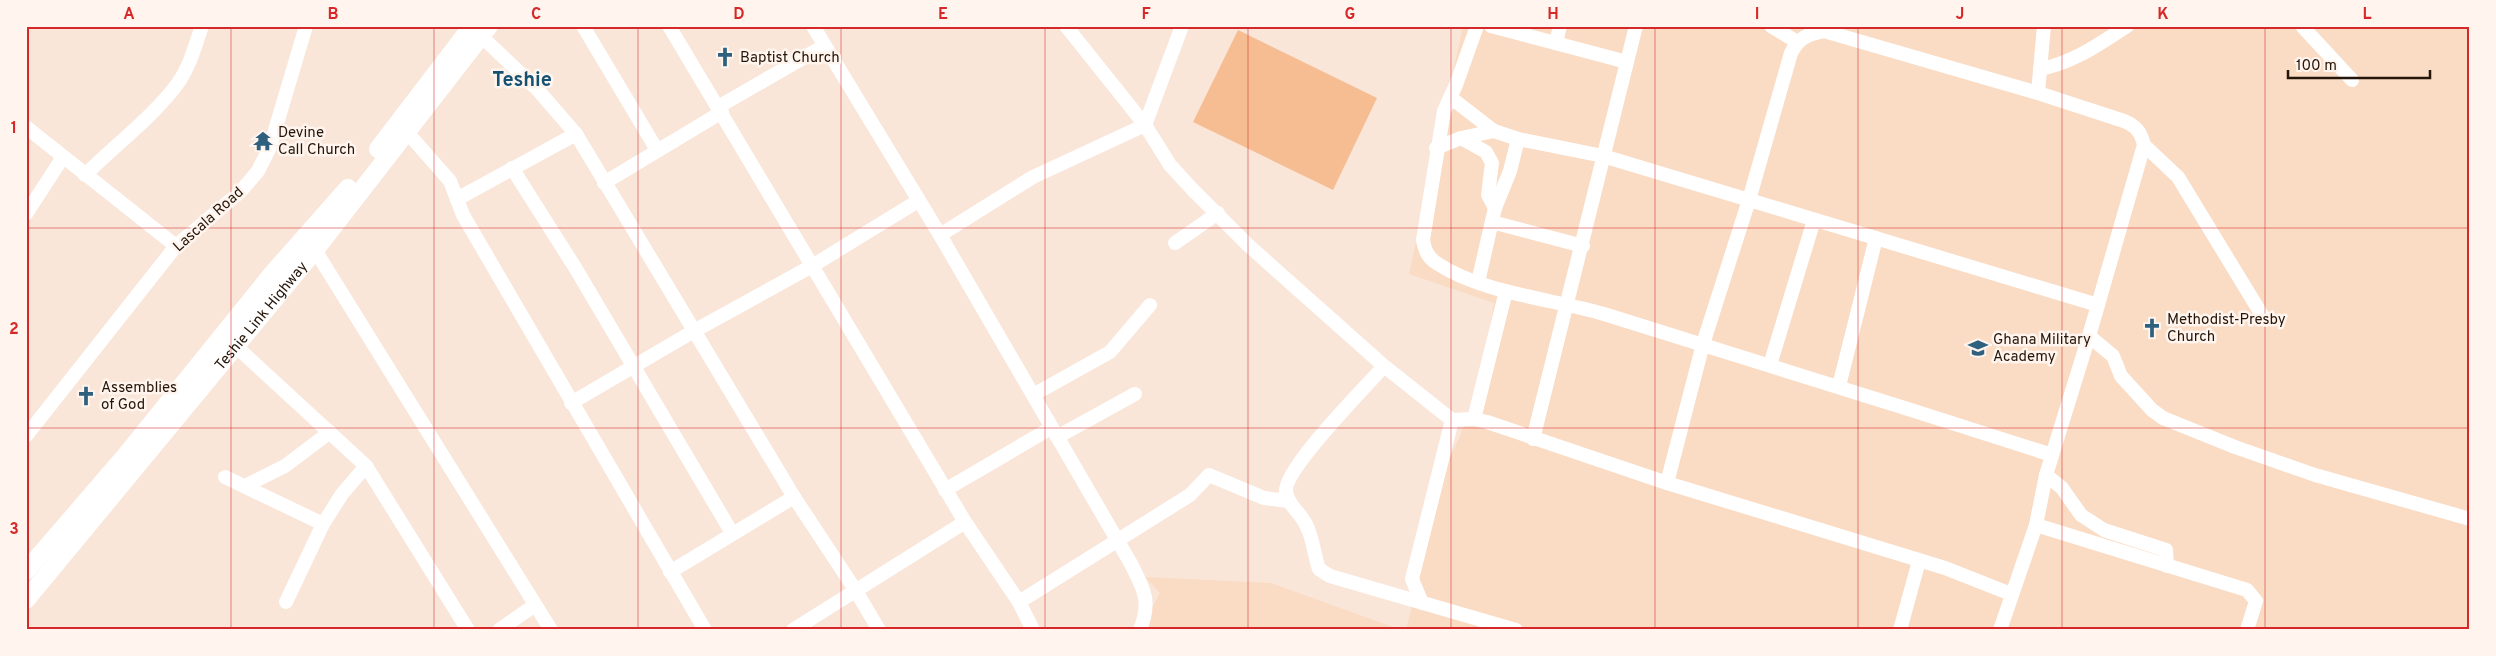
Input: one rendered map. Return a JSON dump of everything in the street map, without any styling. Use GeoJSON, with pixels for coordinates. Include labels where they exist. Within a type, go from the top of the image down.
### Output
{"type":"FeatureCollection","features":[{"type":"Feature","properties":{"kind":"main road","name":"Teshie Link Highway"},"geometry":{"type":"LineString","coordinates":[[26,571],[229,340],[406,131],[481,30]]}},
{"type":"Feature","properties":{"kind":"main road","name":"Teshie Link Highway"},"geometry":{"type":"LineString","coordinates":[[311,243],[340,198],[481,30]]}},
{"type":"Feature","properties":{"kind":"main road","name":"Teshie Link Highway"},"geometry":{"type":"LineString","coordinates":[[26,600],[229,340]]}},
{"type":"Feature","properties":{"kind":"street"},"geometry":{"type":"LineString","coordinates":[[85,175],[163,101],[178,83],[189,64],[202,26]]}},
{"type":"Feature","properties":{"kind":"street","name":"Lascala Road"},"geometry":{"type":"LineString","coordinates":[[26,436],[176,246],[240,192],[258,171],[270,147],[306,26]]}},
{"type":"Feature","properties":{"kind":"street"},"geometry":{"type":"LineString","coordinates":[[583,26],[657,150]]}},
{"type":"Feature","properties":{"kind":"street"},"geometry":{"type":"LineString","coordinates":[[669,26],[945,490],[1019,602],[1033,630]]}},
{"type":"Feature","properties":{"kind":"street"},"geometry":{"type":"LineString","coordinates":[[813,26],[940,235],[1117,539],[1144,592],[1147,608],[1140,630]]}},
{"type":"Feature","properties":{"kind":"street"},"geometry":{"type":"LineString","coordinates":[[1066,26],[1145,125],[1170,165],[1248,245],[1384,366],[1452,420],[1474,419],[1667,483],[1945,568],[2011,594]]}},
{"type":"Feature","properties":{"kind":"street"},"geometry":{"type":"LineString","coordinates":[[940,235],[1033,176],[1145,125],[1182,26]]}},
{"type":"Feature","properties":{"kind":"street"},"geometry":{"type":"LineString","coordinates":[[1477,26],[1450,97],[1436,148],[1423,240],[1424,251],[1438,264],[1478,282],[1506,291],[1567,303],[1839,386],[2052,455]]}},
{"type":"Feature","properties":{"kind":"street"},"geometry":{"type":"LineString","coordinates":[[1491,26],[1520,30],[1556,43],[1627,62]]}},
{"type":"Feature","properties":{"kind":"street"},"geometry":{"type":"LineString","coordinates":[[1556,43],[1560,26]]}},
{"type":"Feature","properties":{"kind":"street"},"geometry":{"type":"LineString","coordinates":[[1533,439],[1583,246],[1603,156],[1636,26]]}},
{"type":"Feature","properties":{"kind":"street"},"geometry":{"type":"LineString","coordinates":[[1771,26],[1797,42]]}},
{"type":"Feature","properties":{"kind":"street"},"geometry":{"type":"LineString","coordinates":[[2038,93],[2044,26]]}},
{"type":"Feature","properties":{"kind":"street"},"geometry":{"type":"LineString","coordinates":[[2040,69],[2060,65],[2081,56],[2127,26]]}},
{"type":"Feature","properties":{"kind":"street"},"geometry":{"type":"LineString","coordinates":[[2302,26],[2352,80]]}},
{"type":"Feature","properties":{"kind":"street"},"geometry":{"type":"LineString","coordinates":[[481,30],[576,134],[794,497],[856,591],[878,630]]}},
{"type":"Feature","properties":{"kind":"street"},"geometry":{"type":"LineString","coordinates":[[1667,483],[1703,344],[1749,200],[1791,53],[1797,42],[1808,34],[1824,31],[2038,93],[2135,126],[2142,135],[2144,145],[2089,336],[2046,475],[2036,525],[2000,630]]}},
{"type":"Feature","properties":{"kind":"street"},"geometry":{"type":"LineString","coordinates":[[604,183],[824,46]]}},
{"type":"Feature","properties":{"kind":"street"},"geometry":{"type":"LineString","coordinates":[[1450,97],[1494,131],[1518,139],[1603,156],[2098,305]]}},
{"type":"Feature","properties":{"kind":"street"},"geometry":{"type":"LineString","coordinates":[[26,128],[176,246]]}},
{"type":"Feature","properties":{"kind":"street"},"geometry":{"type":"LineString","coordinates":[[406,131],[450,181],[463,216],[538,341],[571,403],[705,630]]}},
{"type":"Feature","properties":{"kind":"street"},"geometry":{"type":"LineString","coordinates":[[1436,148],[1461,138],[1494,131]]}},
{"type":"Feature","properties":{"kind":"street"},"geometry":{"type":"LineString","coordinates":[[457,199],[576,134]]}},
{"type":"Feature","properties":{"kind":"street"},"geometry":{"type":"LineString","coordinates":[[1461,138],[1486,152],[1492,163],[1488,195],[1494,215]]}},
{"type":"Feature","properties":{"kind":"street"},"geometry":{"type":"LineString","coordinates":[[1478,282],[1494,215],[1510,171],[1518,139]]}},
{"type":"Feature","properties":{"kind":"street"},"geometry":{"type":"LineString","coordinates":[[2144,145],[2178,178],[2266,320]]}},
{"type":"Feature","properties":{"kind":"street"},"geometry":{"type":"LineString","coordinates":[[26,214],[63,157]]}},
{"type":"Feature","properties":{"kind":"street"},"geometry":{"type":"LineString","coordinates":[[512,168],[634,365],[732,533]]}},
{"type":"Feature","properties":{"kind":"street"},"geometry":{"type":"LineString","coordinates":[[571,403],[634,365],[812,266],[918,201]]}},
{"type":"Feature","properties":{"kind":"street"},"geometry":{"type":"LineString","coordinates":[[1175,244],[1218,213]]}},
{"type":"Feature","properties":{"kind":"street"},"geometry":{"type":"LineString","coordinates":[[1494,215],[1583,246]]}},
{"type":"Feature","properties":{"kind":"street"},"geometry":{"type":"LineString","coordinates":[[1770,365],[1814,220]]}},
{"type":"Feature","properties":{"kind":"street"},"geometry":{"type":"LineString","coordinates":[[1839,386],[1876,238]]}},
{"type":"Feature","properties":{"kind":"street"},"geometry":{"type":"LineString","coordinates":[[311,243],[551,630]]}},
{"type":"Feature","properties":{"kind":"street"},"geometry":{"type":"LineString","coordinates":[[1474,419],[1506,291]]}},
{"type":"Feature","properties":{"kind":"street"},"geometry":{"type":"LineString","coordinates":[[1033,395],[1110,352],[1150,305]]}},
{"type":"Feature","properties":{"kind":"street"},"geometry":{"type":"LineString","coordinates":[[2089,336],[2113,356],[2121,376],[2152,410],[2163,418],[2235,447],[2315,475],[2470,519]]}},
{"type":"Feature","properties":{"kind":"street"},"geometry":{"type":"LineString","coordinates":[[229,340],[366,466],[468,630]]}},
{"type":"Feature","properties":{"kind":"street"},"geometry":{"type":"LineString","coordinates":[[1384,366],[1306,453],[1289,478],[1286,490],[1288,501],[1303,519],[1312,536],[1320,569],[1330,576],[1516,630]]}},
{"type":"Feature","properties":{"kind":"street"},"geometry":{"type":"LineString","coordinates":[[945,490],[1054,433],[1135,394]]}},
{"type":"Feature","properties":{"kind":"street"},"geometry":{"type":"LineString","coordinates":[[1422,602],[1412,578],[1452,420]]}},
{"type":"Feature","properties":{"kind":"street"},"geometry":{"type":"LineString","coordinates":[[245,486],[286,466],[330,432]]}},
{"type":"Feature","properties":{"kind":"street"},"geometry":{"type":"LineString","coordinates":[[286,602],[323,524],[342,494],[366,466]]}},
{"type":"Feature","properties":{"kind":"street"},"geometry":{"type":"LineString","coordinates":[[1019,602],[1117,539],[1190,496],[1209,475],[1212,474],[1228,484],[1264,498],[1288,501]]}},
{"type":"Feature","properties":{"kind":"street"},"geometry":{"type":"LineString","coordinates":[[2046,475],[2062,488],[2081,515],[2104,530],[2166,550],[2167,566]]}},
{"type":"Feature","properties":{"kind":"street"},"geometry":{"type":"LineString","coordinates":[[225,477],[323,524]]}},
{"type":"Feature","properties":{"kind":"street"},"geometry":{"type":"LineString","coordinates":[[670,572],[794,497]]}},
{"type":"Feature","properties":{"kind":"street"},"geometry":{"type":"LineString","coordinates":[[793,630],[965,522]]}},
{"type":"Feature","properties":{"kind":"street"},"geometry":{"type":"LineString","coordinates":[[2036,525],[2247,590],[2256,601],[2247,630]]}},
{"type":"Feature","properties":{"kind":"street"},"geometry":{"type":"LineString","coordinates":[[1900,630],[1919,561]]}},
{"type":"Feature","properties":{"kind":"street"},"geometry":{"type":"LineString","coordinates":[[1390,594],[1412,578]]}},
{"type":"Feature","properties":{"kind":"street"},"geometry":{"type":"LineString","coordinates":[[499,630],[535,605]]}},
{"type":"Feature","properties":{"kind":"shaded area","name":"Ghana Military Academy"},"geometry":{"type":"Polygon","coordinates":[[[1463,26],[2470,26],[2470,630],[1406,630],[1448,462],[1479,394],[1494,303],[1409,274],[1463,26]]]}},
{"type":"Feature","properties":{"kind":"shaded area"},"geometry":{"type":"Polygon","coordinates":[[[1238,30],[1377,98],[1333,190],[1193,122],[1238,30]]]}},
{"type":"Feature","properties":{"kind":"shaded area"},"geometry":{"type":"Polygon","coordinates":[[[1145,577],[1271,583],[1401,630],[1140,630],[1160,593],[1145,577]]]}},
{"type":"Feature","properties":{"kind":"place","name":"Baptist Church"},"geometry":{"type":"Point","coordinates":[725,57]}},
{"type":"Feature","properties":{"kind":"place","name":"Devine Call Church"},"geometry":{"type":"Point","coordinates":[263,141]}},
{"type":"Feature","properties":{"kind":"place","name":"Methodist-Presby Church"},"geometry":{"type":"Point","coordinates":[2152,328]}},
{"type":"Feature","properties":{"kind":"place","name":"Ghana Military Academy"},"geometry":{"type":"Point","coordinates":[1978,348]}},
{"type":"Feature","properties":{"kind":"place","name":"Assemblies of God"},"geometry":{"type":"Point","coordinates":[86,396]}},
{"type":"Feature","properties":{"kind":"district","name":"Teshie"},"geometry":{"type":"Point","coordinates":[522,79]}}]}
